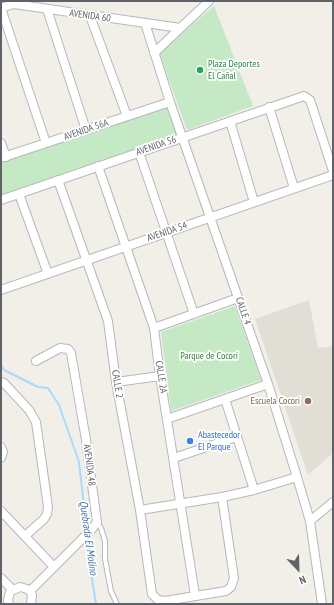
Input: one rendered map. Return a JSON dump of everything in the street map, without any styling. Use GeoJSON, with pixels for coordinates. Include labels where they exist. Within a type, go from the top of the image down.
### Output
{"type":"FeatureCollection","features":[{"type":"Feature","properties":{"kind":"street"},"geometry":{"type":"LineString","coordinates":[[2,1],[1,8],[46,143]]}},
{"type":"Feature","properties":{"kind":"street"},"geometry":{"type":"LineString","coordinates":[[154,53],[209,1]]}},
{"type":"Feature","properties":{"kind":"street","name":"AVENIDA 60"},"geometry":{"type":"LineString","coordinates":[[1,8],[14,4],[180,28]]}},
{"type":"Feature","properties":{"kind":"street"},"geometry":{"type":"LineString","coordinates":[[47,9],[86,130]]}},
{"type":"Feature","properties":{"kind":"street"},"geometry":{"type":"LineString","coordinates":[[90,16],[127,116]]}},
{"type":"Feature","properties":{"kind":"street","name":"CALLE 4"},"geometry":{"type":"LineString","coordinates":[[145,23],[170,102],[268,384],[298,477],[310,521],[322,604]]}},
{"type":"Feature","properties":{"kind":"street","name":"AVENIDA 56"},"geometry":{"type":"LineString","coordinates":[[1,200],[304,96],[310,100],[333,171]]}},
{"type":"Feature","properties":{"kind":"street","name":"AVENIDA 56A"},"geometry":{"type":"LineString","coordinates":[[3,158],[170,102]]}},
{"type":"Feature","properties":{"kind":"street"},"geometry":{"type":"LineString","coordinates":[[269,107],[294,188]]}},
{"type":"Feature","properties":{"kind":"street"},"geometry":{"type":"LineString","coordinates":[[230,121],[254,202]]}},
{"type":"Feature","properties":{"kind":"street"},"geometry":{"type":"LineString","coordinates":[[1,143],[3,158]]}},
{"type":"Feature","properties":{"kind":"street"},"geometry":{"type":"LineString","coordinates":[[139,152],[194,314]]}},
{"type":"Feature","properties":{"kind":"street","name":"CALLE 2A"},"geometry":{"type":"LineString","coordinates":[[98,166],[154,328],[160,376],[195,595]]}},
{"type":"Feature","properties":{"kind":"street","name":"AVENIDA 54"},"geometry":{"type":"LineString","coordinates":[[1,290],[333,175]]}},
{"type":"Feature","properties":{"kind":"street","name":"CALLE 2"},"geometry":{"type":"LineString","coordinates":[[58,180],[108,322],[116,382],[140,510],[152,594],[158,600],[165,602]]}},
{"type":"Feature","properties":{"kind":"street"},"geometry":{"type":"LineString","coordinates":[[19,194],[48,274]]}},
{"type":"Feature","properties":{"kind":"street"},"geometry":{"type":"LineString","coordinates":[[154,328],[238,298]]}},
{"type":"Feature","properties":{"kind":"street","name":"AVENIDA 48"},"geometry":{"type":"LineString","coordinates":[[36,362],[60,348],[68,349],[71,353],[86,440],[94,525]]}},
{"type":"Feature","properties":{"kind":"street"},"geometry":{"type":"LineString","coordinates":[[116,382],[160,376]]}},
{"type":"Feature","properties":{"kind":"street"},"geometry":{"type":"LineString","coordinates":[[1,382],[4,383],[29,410],[36,422],[48,507],[47,514],[44,519],[25,536]]}},
{"type":"Feature","properties":{"kind":"street"},"geometry":{"type":"LineString","coordinates":[[168,419],[268,384]]}},
{"type":"Feature","properties":{"kind":"street"},"geometry":{"type":"LineString","coordinates":[[225,399],[254,490]]}},
{"type":"Feature","properties":{"kind":"street"},"geometry":{"type":"LineString","coordinates":[[174,458],[236,437]]}},
{"type":"Feature","properties":{"kind":"street"},"geometry":{"type":"LineString","coordinates":[[1,447],[3,452],[1,458]]}},
{"type":"Feature","properties":{"kind":"street"},"geometry":{"type":"LineString","coordinates":[[140,510],[222,497],[254,490],[298,477]]}},
{"type":"Feature","properties":{"kind":"street"},"geometry":{"type":"LineString","coordinates":[[165,602],[195,595],[229,590],[233,584],[234,578],[222,497]]}},
{"type":"Feature","properties":{"kind":"street"},"geometry":{"type":"LineString","coordinates":[[310,521],[333,502]]}},
{"type":"Feature","properties":{"kind":"street"},"geometry":{"type":"LineString","coordinates":[[1,511],[54,567]]}},
{"type":"Feature","properties":{"kind":"street"},"geometry":{"type":"LineString","coordinates":[[30,591],[94,525]]}},
{"type":"Feature","properties":{"kind":"street"},"geometry":{"type":"LineString","coordinates":[[1,578],[12,590]]}},
{"type":"Feature","properties":{"kind":"street"},"geometry":{"type":"LineString","coordinates":[[9,604],[8,596],[12,590],[23,587],[30,591],[32,595],[32,604]]}},
{"type":"Feature","properties":{"kind":"lane"},"geometry":{"type":"LineString","coordinates":[[94,525],[101,528],[105,541],[105,559],[111,591],[117,604]]}},
{"type":"Feature","properties":{"kind":"shaded area","name":"Escuela Cocorí"},"geometry":{"type":"Polygon","coordinates":[[[309,300],[318,348],[333,346],[333,453],[308,475],[255,319],[309,300]]]}},
{"type":"Feature","properties":{"kind":"green space"},"geometry":{"type":"Polygon","coordinates":[[[214,6],[253,106],[187,130],[159,52],[214,6]]]}},
{"type":"Feature","properties":{"kind":"green space"},"geometry":{"type":"Polygon","coordinates":[[[166,104],[177,136],[1,197],[1,161],[166,104]]]}},
{"type":"Feature","properties":{"kind":"green space","name":"Parque de Cocorí"},"geometry":{"type":"Polygon","coordinates":[[[235,306],[261,380],[171,411],[161,332],[235,306]]]}},
{"type":"Feature","properties":{"kind":"waterway","name":"Quebrada El Molino"},"geometry":{"type":"LineString","coordinates":[[1,365],[4,370],[38,387],[48,388],[59,405],[79,462],[84,506],[85,533]]}},
{"type":"Feature","properties":{"kind":"waterway","name":"Quebrada El Molino"},"geometry":{"type":"LineString","coordinates":[[87,537],[90,542],[91,572],[96,604]]}},
{"type":"Feature","properties":{"kind":"place","name":"Plaza Deportes El Cañal"},"geometry":{"type":"Point","coordinates":[200,70]}},
{"type":"Feature","properties":{"kind":"place","name":"Escuela Cocorí"},"geometry":{"type":"Point","coordinates":[308,401]}},
{"type":"Feature","properties":{"kind":"place","name":"Abastecedor El Parque"},"geometry":{"type":"Point","coordinates":[190,441]}}]}
